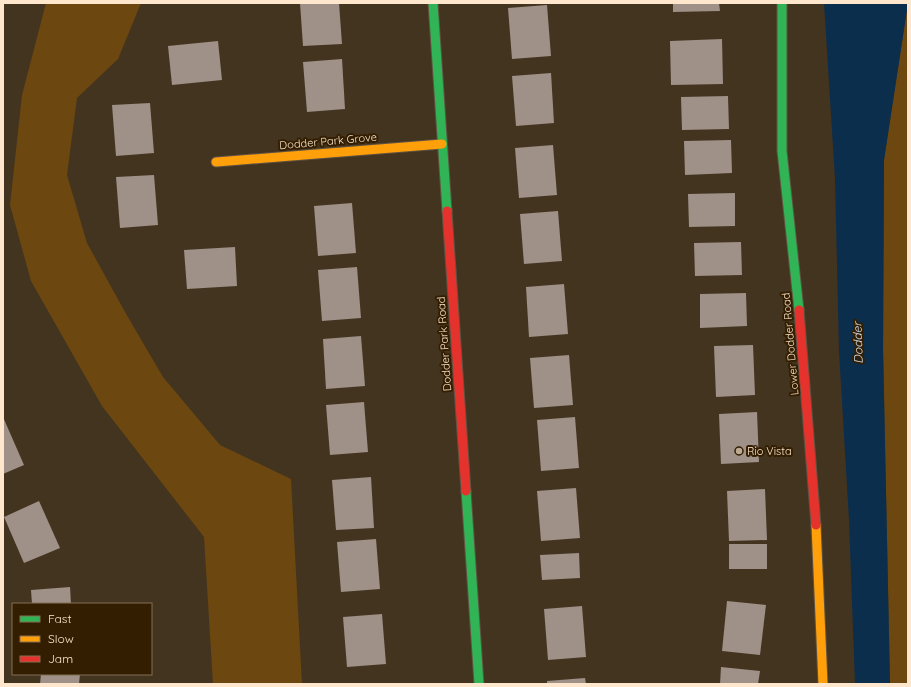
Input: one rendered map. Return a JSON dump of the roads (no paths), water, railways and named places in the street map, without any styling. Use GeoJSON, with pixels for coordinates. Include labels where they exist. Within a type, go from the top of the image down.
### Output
{"type":"FeatureCollection","features":[{"type":"Feature","properties":{"kind":"street","name":"Dodder Park Road"},"geometry":{"type":"LineString","coordinates":[[433,3],[479,684]]}},
{"type":"Feature","properties":{"kind":"street","name":"Lower Dodder Road"},"geometry":{"type":"LineString","coordinates":[[782,3],[782,151],[798,295],[815,508],[823,684]]}},
{"type":"Feature","properties":{"kind":"street","name":"Dodder Park Grove"},"geometry":{"type":"LineString","coordinates":[[216,162],[442,144]]}},
{"type":"Feature","properties":{"kind":"water","name":"Dodder"},"geometry":{"type":"Polygon","coordinates":[[[824,3],[908,3],[884,160],[883,348],[890,684],[855,684],[849,520],[839,351],[835,179],[824,3]]]}},
{"type":"Feature","properties":{"kind":"place","name":"Rio Vista"},"geometry":{"type":"Point","coordinates":[739,451]}}]}
